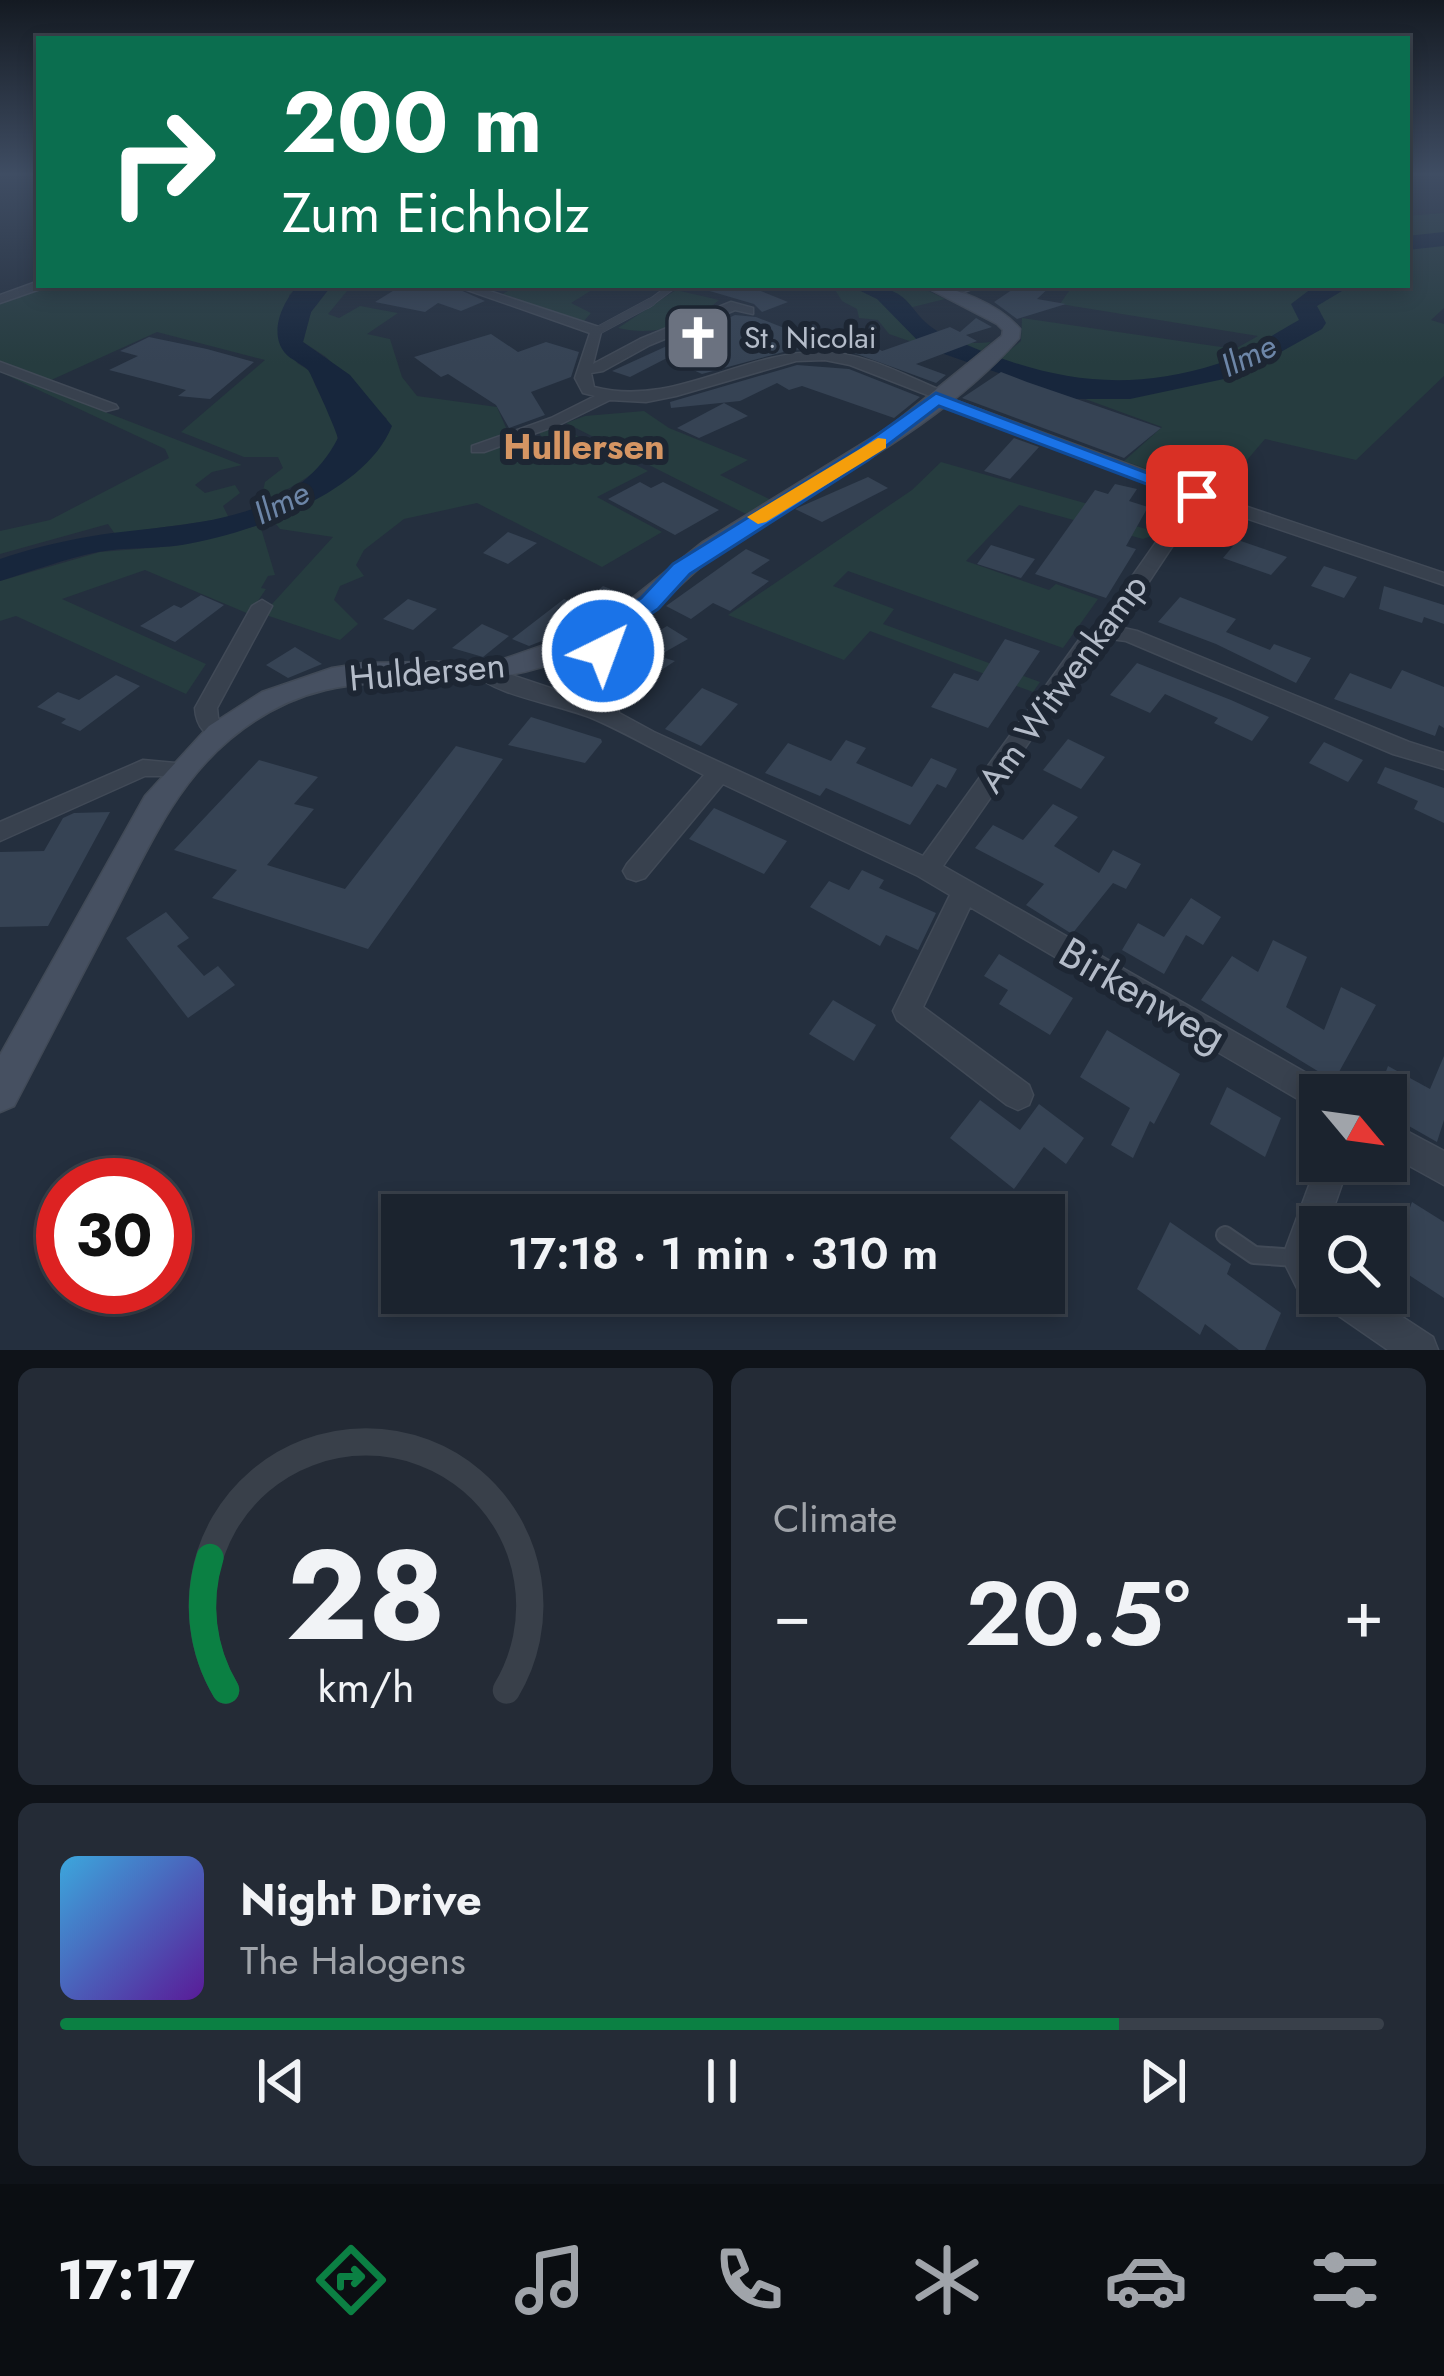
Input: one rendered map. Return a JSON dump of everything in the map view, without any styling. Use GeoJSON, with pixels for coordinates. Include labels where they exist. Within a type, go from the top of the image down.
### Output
{"type":"FeatureCollection","features":[{"type":"Feature","properties":{"kind":"street"},"geometry":{"type":"LineString","coordinates":[[0,299],[36,286]]}},
{"type":"Feature","properties":{"kind":"street"},"geometry":{"type":"LineString","coordinates":[[461,288],[597,331],[583,370],[588,389],[605,397]]}},
{"type":"Feature","properties":{"kind":"street","name":"Huldersen"},"geometry":{"type":"LineString","coordinates":[[0,1093],[178,770],[218,731],[272,699],[360,673],[482,672],[548,656],[605,633],[650,604],[682,569],[709,549],[861,456],[1010,338],[1012,329],[1003,320],[936,288]]}},
{"type":"Feature","properties":{"kind":"street"},"geometry":{"type":"LineString","coordinates":[[948,294],[967,288]]}},
{"type":"Feature","properties":{"kind":"street"},"geometry":{"type":"LineString","coordinates":[[583,370],[598,368],[645,342],[735,305],[748,310]]}},
{"type":"Feature","properties":{"kind":"street"},"geometry":{"type":"LineString","coordinates":[[478,449],[556,422],[605,397],[656,394],[798,357],[825,356],[851,361],[1197,496],[1444,580]]}},
{"type":"Feature","properties":{"kind":"street"},"geometry":{"type":"LineString","coordinates":[[0,366],[111,408]]}},
{"type":"Feature","properties":{"kind":"street","name":"Am Witwenkamp"},"geometry":{"type":"LineString","coordinates":[[927,869],[1086,645],[1108,632],[1110,622],[1197,496]]}},
{"type":"Feature","properties":{"kind":"street"},"geometry":{"type":"LineString","coordinates":[[218,731],[207,721],[206,709],[262,607]]}},
{"type":"Feature","properties":{"kind":"street"},"geometry":{"type":"LineString","coordinates":[[1108,632],[1130,635],[1401,748],[1444,761]]}},
{"type":"Feature","properties":{"kind":"street"},"geometry":{"type":"LineString","coordinates":[[605,633],[609,712]]}},
{"type":"Feature","properties":{"kind":"street","name":"Birkenweg"},"geometry":{"type":"LineString","coordinates":[[482,672],[510,685],[609,712],[646,737],[927,869],[1299,1085]]}},
{"type":"Feature","properties":{"kind":"street"},"geometry":{"type":"LineString","coordinates":[[0,832],[143,768],[178,770]]}},
{"type":"Feature","properties":{"kind":"street"},"geometry":{"type":"LineString","coordinates":[[637,871],[719,772]]}},
{"type":"Feature","properties":{"kind":"street"},"geometry":{"type":"LineString","coordinates":[[965,891],[907,1011],[1018,1095]]}},
{"type":"Feature","properties":{"kind":"street"},"geometry":{"type":"LineString","coordinates":[[1407,1148],[1444,1169]]}},
{"type":"Feature","properties":{"kind":"street"},"geometry":{"type":"LineString","coordinates":[[1366,1314],[1420,1350]]}},
{"type":"Feature","properties":{"kind":"lane"},"geometry":{"type":"LineString","coordinates":[[597,331],[637,313],[670,288]]}},
{"type":"Feature","properties":{"kind":"lane"},"geometry":{"type":"LineString","coordinates":[[1225,1235],[1254,1255],[1299,1268]]}},
{"type":"Feature","properties":{"kind":"green space"},"geometry":{"type":"Polygon","coordinates":[[[1410,237],[1444,237],[1444,308],[1431,320],[1444,324],[1444,376],[1356,460],[1265,439],[1218,494],[1124,461],[1162,427],[992,365],[1021,341],[1022,318],[1235,349],[1258,336],[1060,304],[1071,288],[1410,288],[1410,237]]]}},
{"type":"Feature","properties":{"kind":"green space"},"geometry":{"type":"Polygon","coordinates":[[[41,288],[296,288],[289,295],[297,363],[310,371],[335,424],[334,451],[313,473],[260,504],[265,482],[283,468],[278,457],[244,457],[181,432],[265,360],[157,332],[38,386],[242,465],[212,472],[195,485],[205,493],[235,485],[240,493],[223,506],[229,518],[115,534],[108,524],[0,554],[0,531],[50,520],[169,458],[165,449],[0,372],[0,304],[41,288]]]}},
{"type":"Feature","properties":{"kind":"green space"},"geometry":{"type":"Polygon","coordinates":[[[330,288],[350,288],[328,314],[339,318],[360,306],[398,313],[367,334],[390,339],[402,377],[417,396],[497,407],[516,451],[543,439],[539,433],[557,426],[648,471],[597,497],[662,532],[602,567],[477,503],[404,519],[364,550],[356,565],[364,576],[340,586],[334,600],[358,624],[340,640],[263,614],[333,537],[280,529],[272,519],[332,488],[387,419],[326,357],[303,342],[311,312],[330,288]]]}},
{"type":"Feature","properties":{"kind":"green space"},"geometry":{"type":"Polygon","coordinates":[[[513,288],[595,288],[571,303],[591,313],[584,321],[499,296],[513,288]]]}},
{"type":"Feature","properties":{"kind":"green space"},"geometry":{"type":"Polygon","coordinates":[[[834,288],[922,288],[945,299],[909,308],[928,327],[955,341],[991,342],[972,359],[935,343],[921,345],[889,334],[878,320],[859,318],[857,309],[842,301],[834,288]]]}},
{"type":"Feature","properties":{"kind":"green space"},"geometry":{"type":"Polygon","coordinates":[[[676,290],[719,300],[672,327],[618,328],[676,290]]]}},
{"type":"Feature","properties":{"kind":"green space"},"geometry":{"type":"Polygon","coordinates":[[[644,411],[669,428],[748,460],[720,475],[773,501],[748,515],[566,423],[585,416],[644,411]]]}},
{"type":"Feature","properties":{"kind":"green space"},"geometry":{"type":"Polygon","coordinates":[[[941,462],[1095,506],[1091,513],[1160,533],[1143,539],[1019,505],[966,561],[1049,590],[1056,584],[1098,599],[1063,648],[848,571],[833,586],[894,609],[883,624],[1040,682],[1033,692],[870,631],[844,660],[728,615],[912,490],[941,462]]]}},
{"type":"Feature","properties":{"kind":"green space"},"geometry":{"type":"Polygon","coordinates":[[[260,525],[275,575],[268,576],[261,588],[266,589],[249,614],[145,570],[62,599],[206,664],[186,694],[16,616],[0,621],[0,581],[100,552],[175,546],[260,525]]]}},
{"type":"Feature","properties":{"kind":"water"},"geometry":{"type":"Polygon","coordinates":[[[297,288],[330,288],[311,312],[303,342],[350,375],[392,426],[357,472],[302,507],[239,531],[182,545],[98,552],[0,581],[0,559],[81,538],[224,517],[290,491],[316,469],[338,438],[310,374],[280,345],[278,327],[297,288]]]}},
{"type":"Feature","properties":{"kind":"building"},"geometry":{"type":"Polygon","coordinates":[[[456,288],[485,301],[461,311],[438,303],[425,312],[375,302],[396,289],[456,288]]]}},
{"type":"Feature","properties":{"kind":"building"},"geometry":{"type":"Polygon","coordinates":[[[699,288],[753,288],[788,302],[762,312],[754,304],[699,288]]]}},
{"type":"Feature","properties":{"kind":"building"},"geometry":{"type":"Polygon","coordinates":[[[1015,288],[1049,288],[1037,299],[1066,304],[1017,319],[994,302],[1015,288]]]}},
{"type":"Feature","properties":{"kind":"building"},"geometry":{"type":"Polygon","coordinates":[[[735,315],[756,317],[835,348],[791,350],[702,374],[667,358],[630,377],[612,371],[735,315]]]}},
{"type":"Feature","properties":{"kind":"building"},"geometry":{"type":"Polygon","coordinates":[[[976,318],[992,327],[966,335],[977,341],[916,364],[946,375],[936,383],[846,350],[871,344],[882,351],[950,327],[960,332],[976,318]]]}},
{"type":"Feature","properties":{"kind":"building"},"geometry":{"type":"Polygon","coordinates":[[[491,334],[518,352],[546,342],[579,352],[571,377],[531,392],[545,415],[509,428],[496,405],[448,374],[441,377],[414,357],[491,334]]]}},
{"type":"Feature","properties":{"kind":"building"},"geometry":{"type":"Polygon","coordinates":[[[149,337],[254,362],[210,399],[178,396],[186,390],[109,370],[138,356],[120,351],[149,337]]]}},
{"type":"Feature","properties":{"kind":"building"},"geometry":{"type":"Polygon","coordinates":[[[797,365],[849,369],[920,397],[894,418],[802,386],[789,390],[777,383],[740,401],[671,408],[670,402],[797,365]]]}},
{"type":"Feature","properties":{"kind":"building"},"geometry":{"type":"Polygon","coordinates":[[[1001,372],[1161,428],[1124,458],[962,398],[1001,372]]]}},
{"type":"Feature","properties":{"kind":"building"},"geometry":{"type":"Polygon","coordinates":[[[724,403],[748,416],[699,438],[677,428],[724,403]]]}},
{"type":"Feature","properties":{"kind":"building"},"geometry":{"type":"Polygon","coordinates":[[[1014,438],[1039,447],[1010,479],[984,471],[1014,438]]]}},
{"type":"Feature","properties":{"kind":"building"},"geometry":{"type":"Polygon","coordinates":[[[868,477],[888,488],[822,522],[795,509],[868,477]]]}},
{"type":"Feature","properties":{"kind":"building"},"geometry":{"type":"Polygon","coordinates":[[[640,482],[651,488],[663,482],[719,510],[675,535],[608,499],[640,482]]]}},
{"type":"Feature","properties":{"kind":"building"},"geometry":{"type":"Polygon","coordinates":[[[1115,484],[1137,489],[1129,501],[1148,507],[1126,546],[1136,549],[1106,598],[1035,574],[1095,490],[1108,494],[1115,484]]]}},
{"type":"Feature","properties":{"kind":"building"},"geometry":{"type":"Polygon","coordinates":[[[508,532],[537,543],[508,564],[483,553],[508,532]]]}},
{"type":"Feature","properties":{"kind":"building"},"geometry":{"type":"Polygon","coordinates":[[[1238,540],[1287,557],[1271,575],[1223,558],[1238,540]]]}},
{"type":"Feature","properties":{"kind":"building"},"geometry":{"type":"Polygon","coordinates":[[[991,545],[1035,559],[1021,578],[977,564],[991,545]]]}},
{"type":"Feature","properties":{"kind":"building"},"geometry":{"type":"Polygon","coordinates":[[[746,549],[770,560],[751,573],[769,581],[730,611],[713,603],[691,619],[666,606],[746,549]]]}},
{"type":"Feature","properties":{"kind":"building"},"geometry":{"type":"Polygon","coordinates":[[[1324,566],[1357,577],[1344,598],[1311,586],[1324,566]]]}},
{"type":"Feature","properties":{"kind":"building"},"geometry":{"type":"Polygon","coordinates":[[[603,586],[626,595],[594,622],[577,615],[552,637],[529,646],[512,639],[564,599],[581,605],[603,586]]]}},
{"type":"Feature","properties":{"kind":"building"},"geometry":{"type":"Polygon","coordinates":[[[1384,586],[1444,605],[1444,624],[1424,617],[1422,623],[1379,609],[1384,586]]]}},
{"type":"Feature","properties":{"kind":"building"},"geometry":{"type":"Polygon","coordinates":[[[201,595],[224,605],[175,642],[140,626],[174,605],[181,608],[201,595]]]}},
{"type":"Feature","properties":{"kind":"building"},"geometry":{"type":"Polygon","coordinates":[[[1180,597],[1236,619],[1226,632],[1270,650],[1274,644],[1311,658],[1296,683],[1158,622],[1180,597]]]}},
{"type":"Feature","properties":{"kind":"building"},"geometry":{"type":"Polygon","coordinates":[[[408,599],[437,609],[413,630],[383,619],[408,599]]]}},
{"type":"Feature","properties":{"kind":"building"},"geometry":{"type":"Polygon","coordinates":[[[482,624],[509,636],[483,657],[452,648],[482,624]]]}},
{"type":"Feature","properties":{"kind":"building"},"geometry":{"type":"Polygon","coordinates":[[[667,626],[688,639],[658,656],[675,661],[645,681],[619,656],[667,626]]]}},
{"type":"Feature","properties":{"kind":"building"},"geometry":{"type":"Polygon","coordinates":[[[1005,639],[1040,651],[988,728],[931,707],[954,673],[978,681],[1005,639]]]}},
{"type":"Feature","properties":{"kind":"building"},"geometry":{"type":"Polygon","coordinates":[[[295,647],[322,664],[288,678],[266,665],[295,647]]]}},
{"type":"Feature","properties":{"kind":"building"},"geometry":{"type":"Polygon","coordinates":[[[1137,663],[1269,717],[1252,741],[1214,723],[1218,718],[1165,694],[1150,713],[1110,695],[1137,663]]]}},
{"type":"Feature","properties":{"kind":"building"},"geometry":{"type":"Polygon","coordinates":[[[1402,670],[1444,687],[1444,728],[1439,725],[1435,736],[1334,699],[1350,673],[1391,689],[1402,670]]]}},
{"type":"Feature","properties":{"kind":"building"},"geometry":{"type":"Polygon","coordinates":[[[116,675],[140,686],[80,731],[61,723],[66,719],[37,707],[58,692],[79,700],[116,675]]]}},
{"type":"Feature","properties":{"kind":"building"},"geometry":{"type":"Polygon","coordinates":[[[702,688],[738,704],[701,746],[665,729],[702,688]]]}},
{"type":"Feature","properties":{"kind":"building"},"geometry":{"type":"Polygon","coordinates":[[[531,717],[602,742],[585,763],[508,745],[531,717]]]}},
{"type":"Feature","properties":{"kind":"building"},"geometry":{"type":"Polygon","coordinates":[[[1068,739],[1105,757],[1081,789],[1043,770],[1068,739]]]}},
{"type":"Feature","properties":{"kind":"building"},"geometry":{"type":"Polygon","coordinates":[[[846,740],[866,748],[856,763],[912,787],[931,758],[957,769],[946,788],[937,784],[910,825],[826,788],[820,796],[765,773],[788,743],[831,761],[846,740]]]}},
{"type":"Feature","properties":{"kind":"building"},"geometry":{"type":"Polygon","coordinates":[[[1324,742],[1363,760],[1348,782],[1309,763],[1324,742]]]}},
{"type":"Feature","properties":{"kind":"building"},"geometry":{"type":"Polygon","coordinates":[[[456,746],[503,759],[368,949],[212,898],[237,870],[174,850],[259,760],[318,777],[294,804],[314,809],[267,865],[345,889],[456,746]]]}},
{"type":"Feature","properties":{"kind":"building"},"geometry":{"type":"Polygon","coordinates":[[[1385,767],[1444,788],[1444,823],[1414,809],[1418,801],[1377,783],[1385,767]]]}},
{"type":"Feature","properties":{"kind":"building"},"geometry":{"type":"Polygon","coordinates":[[[1053,804],[1078,817],[1054,846],[1099,873],[1113,850],[1141,864],[1126,889],[1113,883],[1072,934],[1026,905],[1044,884],[975,848],[993,825],[1023,840],[1053,804]]]}},
{"type":"Feature","properties":{"kind":"building"},"geometry":{"type":"Polygon","coordinates":[[[714,808],[787,841],[764,874],[689,839],[714,808]]]}},
{"type":"Feature","properties":{"kind":"building"},"geometry":{"type":"Polygon","coordinates":[[[110,812],[48,926],[0,927],[0,852],[44,851],[63,818],[110,812]]]}},
{"type":"Feature","properties":{"kind":"building"},"geometry":{"type":"Polygon","coordinates":[[[862,870],[884,880],[879,888],[936,913],[918,950],[886,935],[880,946],[810,907],[829,881],[849,890],[862,870]]]}},
{"type":"Feature","properties":{"kind":"building"},"geometry":{"type":"Polygon","coordinates":[[[1191,898],[1221,917],[1203,945],[1186,935],[1164,974],[1122,950],[1138,923],[1164,937],[1191,898]]]}},
{"type":"Feature","properties":{"kind":"building"},"geometry":{"type":"Polygon","coordinates":[[[166,912],[189,938],[177,946],[204,976],[218,966],[235,985],[188,1018],[126,938],[166,912]]]}},
{"type":"Feature","properties":{"kind":"building"},"geometry":{"type":"Polygon","coordinates":[[[1273,940],[1307,957],[1286,1007],[1324,1030],[1341,987],[1376,1005],[1338,1074],[1323,1074],[1201,1000],[1232,956],[1258,972],[1273,940]]]}},
{"type":"Feature","properties":{"kind":"building"},"geometry":{"type":"Polygon","coordinates":[[[999,954],[1073,998],[1050,1035],[999,1004],[1008,990],[984,976],[999,954]]]}},
{"type":"Feature","properties":{"kind":"building"},"geometry":{"type":"Polygon","coordinates":[[[833,1000],[876,1025],[854,1061],[809,1034],[833,1000]]]}},
{"type":"Feature","properties":{"kind":"building"},"geometry":{"type":"Polygon","coordinates":[[[1107,1030],[1180,1074],[1133,1158],[1111,1145],[1130,1108],[1080,1077],[1107,1030]]]}},
{"type":"Feature","properties":{"kind":"building"},"geometry":{"type":"Polygon","coordinates":[[[1444,1056],[1444,1120],[1437,1142],[1407,1125],[1407,1076],[1430,1089],[1444,1056]]]}},
{"type":"Feature","properties":{"kind":"building"},"geometry":{"type":"Polygon","coordinates":[[[1227,1087],[1281,1118],[1265,1157],[1210,1124],[1227,1087]]]}},
{"type":"Feature","properties":{"kind":"building"},"geometry":{"type":"Polygon","coordinates":[[[980,1100],[1020,1130],[1039,1104],[1084,1138],[1066,1164],[1044,1147],[1014,1189],[950,1138],[980,1100]]]}},
{"type":"Feature","properties":{"kind":"building"},"geometry":{"type":"Polygon","coordinates":[[[1412,1202],[1444,1222],[1444,1298],[1407,1274],[1407,1216],[1412,1202]]]}},
{"type":"Feature","properties":{"kind":"building"},"geometry":{"type":"Polygon","coordinates":[[[1170,1222],[1231,1264],[1227,1274],[1281,1313],[1265,1350],[1239,1350],[1205,1324],[1200,1335],[1137,1289],[1170,1222]]]}},
{"type":"Feature","properties":{"kind":"waterway","name":"Ilme"},"geometry":{"type":"LineString","coordinates":[[1410,243],[1444,239]]}},
{"type":"Feature","properties":{"kind":"waterway","name":"Ilme"},"geometry":{"type":"LineString","coordinates":[[869,288],[886,294],[934,341],[1073,390],[1130,390],[1228,370],[1313,323],[1304,304],[1331,288]]}},
{"type":"Feature","properties":{"kind":"slow traffic"},"geometry":{"type":"LineString","coordinates":[[758,517],[878,444]]}},
{"type":"Feature","properties":{"kind":"place","name":"St. Nicolai"},"geometry":{"type":"Point","coordinates":[698,338]}},
{"type":"Feature","properties":{"kind":"district","name":"Hullersen"},"geometry":{"type":"Point","coordinates":[584,446]}},
{"type":"Feature","properties":{"kind":"route"},"geometry":{"type":"LineString","coordinates":[[603,651],[605,633],[650,604],[682,569],[861,456],[936,399],[1197,496]]}}]}
